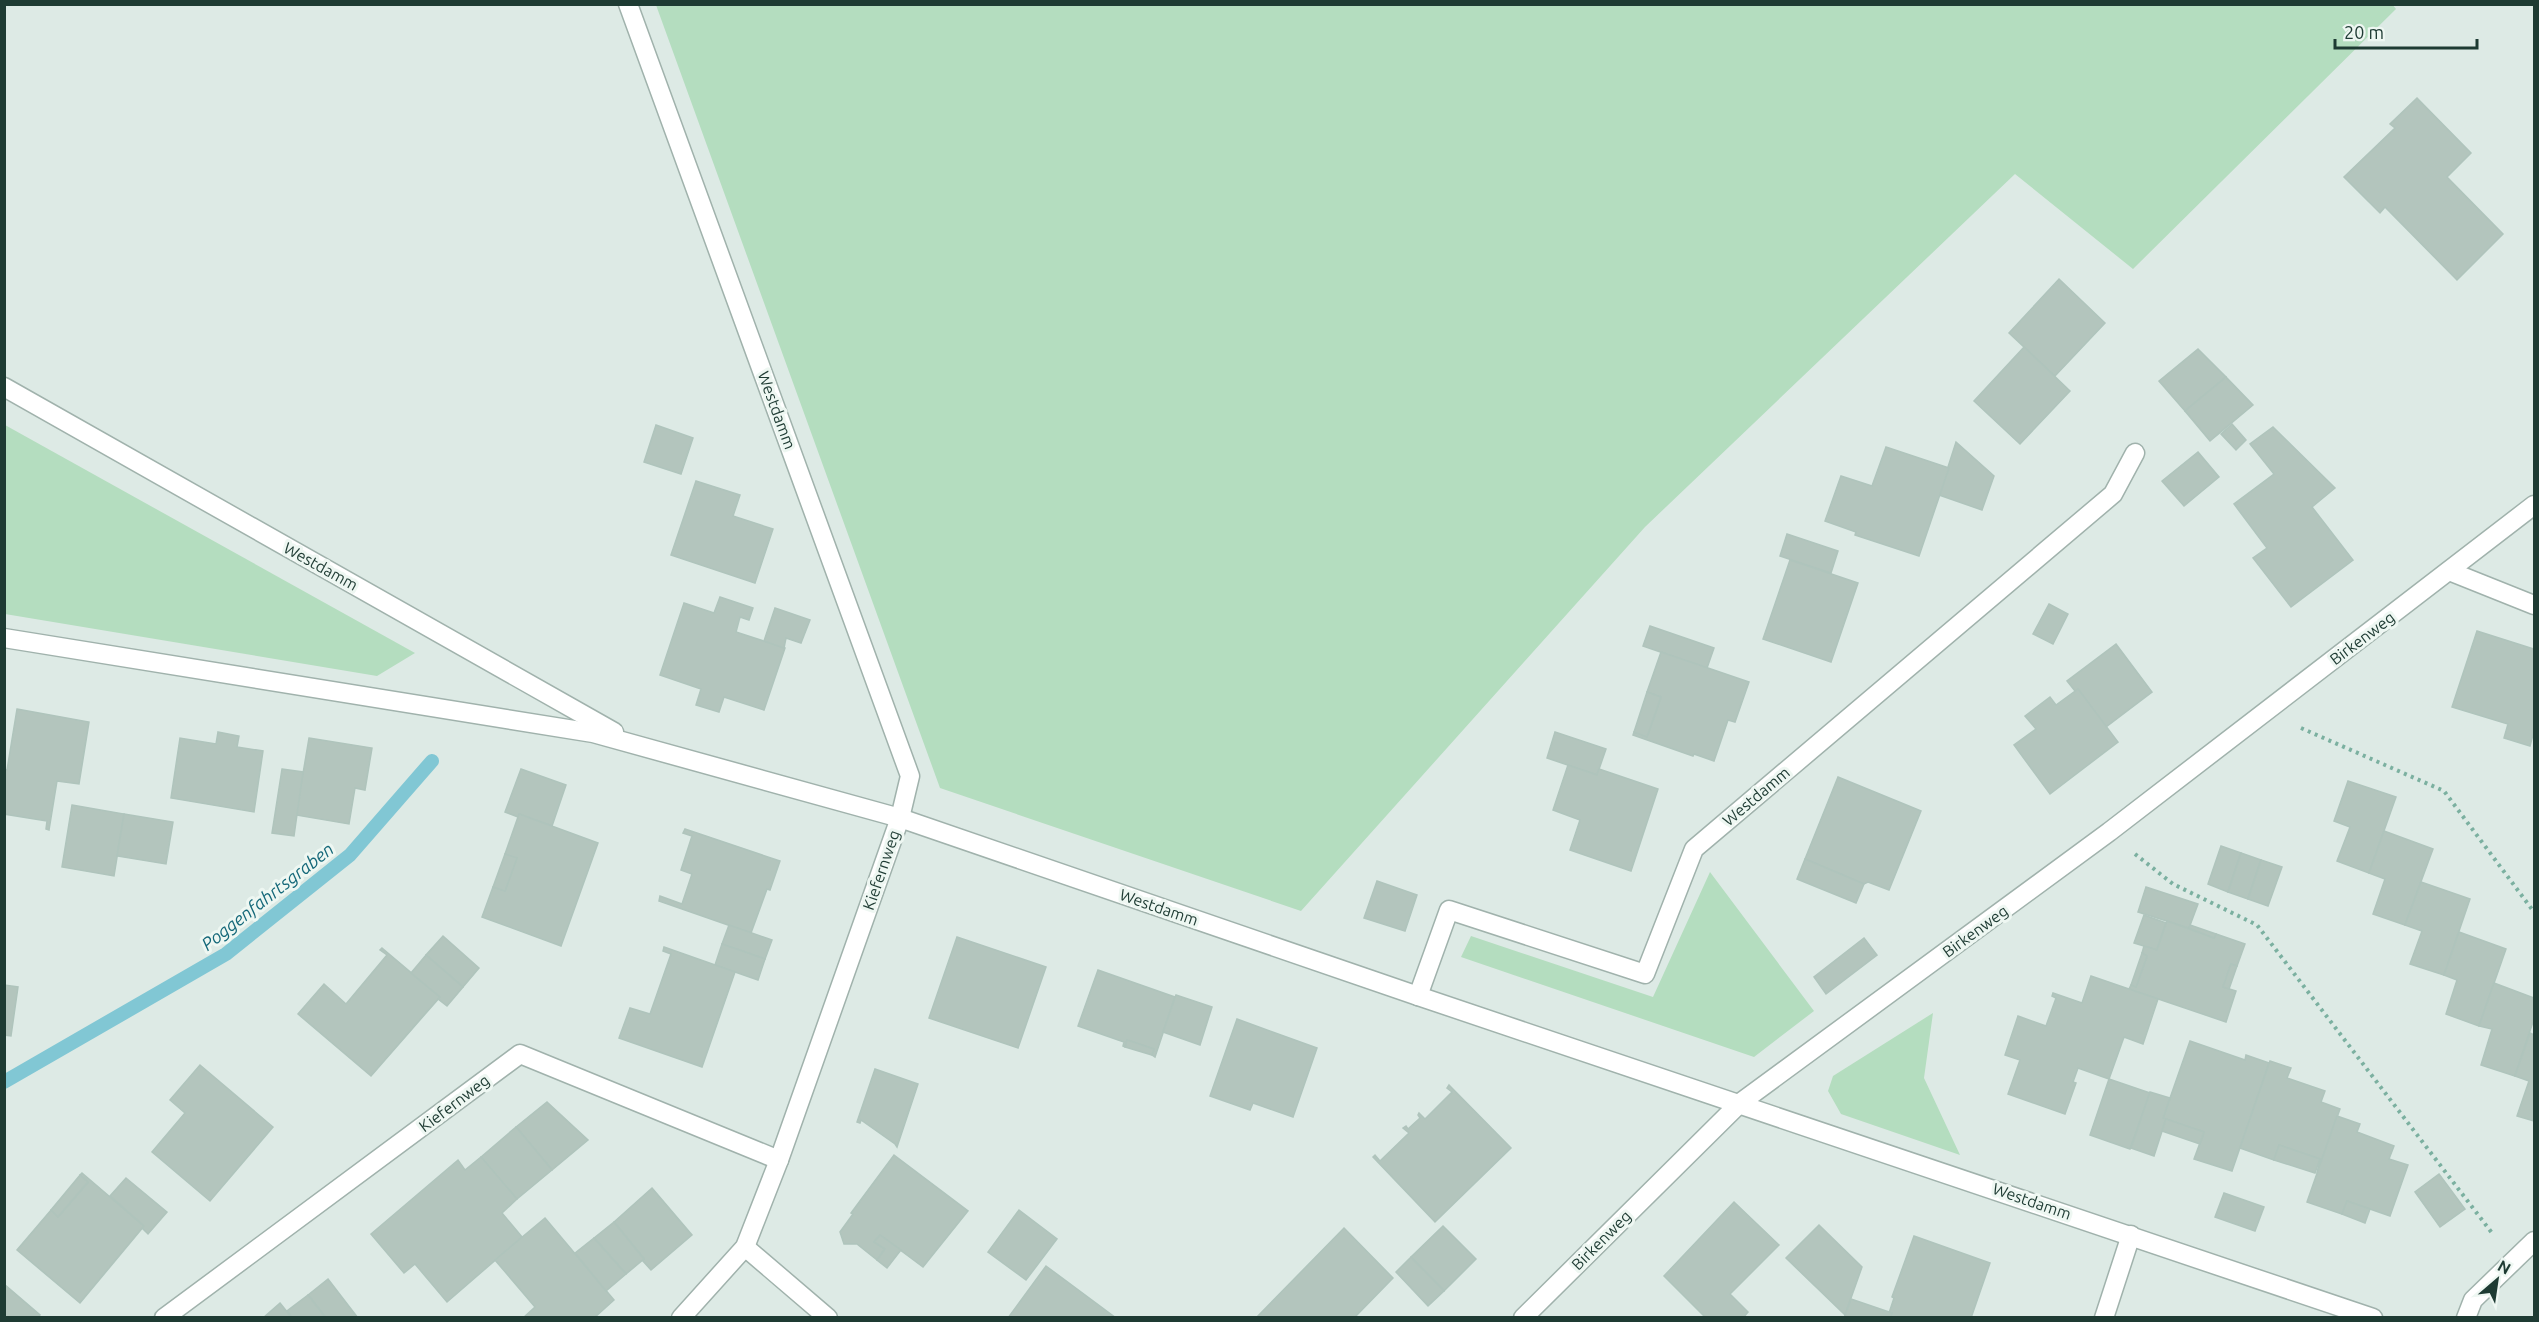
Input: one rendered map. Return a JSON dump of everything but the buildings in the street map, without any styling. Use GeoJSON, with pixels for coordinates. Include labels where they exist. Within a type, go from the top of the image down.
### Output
{"type":"FeatureCollection","features":[{"type":"Feature","properties":{"kind":"street","name":"Westdamm"},"geometry":{"type":"LineString","coordinates":[[628,4],[910,776],[900,818]]}},
{"type":"Feature","properties":{"kind":"street","name":"Westdamm"},"geometry":{"type":"LineString","coordinates":[[4,387],[637,745]]}},
{"type":"Feature","properties":{"kind":"street","name":"Westdamm"},"geometry":{"type":"LineString","coordinates":[[1418,996],[1449,910],[1645,974],[1694,849],[2113,494],[2135,453]]}},
{"type":"Feature","properties":{"kind":"street","name":"Birkenweg"},"geometry":{"type":"LineString","coordinates":[[1524,1317],[1740,1103],[2109,832],[2535,506]]}},
{"type":"Feature","properties":{"kind":"street"},"geometry":{"type":"LineString","coordinates":[[2449,571],[2535,605]]}},
{"type":"Feature","properties":{"kind":"street","name":"Westdamm"},"geometry":{"type":"LineString","coordinates":[[4,638],[593,733],[900,818],[1418,996],[2373,1317]]}},
{"type":"Feature","properties":{"kind":"street","name":"Kiefernweg"},"geometry":{"type":"LineString","coordinates":[[681,1317],[745,1247],[779,1160],[900,818]]}},
{"type":"Feature","properties":{"kind":"street","name":"Kiefernweg"},"geometry":{"type":"LineString","coordinates":[[164,1317],[520,1054],[779,1160]]}},
{"type":"Feature","properties":{"kind":"street"},"geometry":{"type":"LineString","coordinates":[[2104,1317],[2131,1234]]}},
{"type":"Feature","properties":{"kind":"street"},"geometry":{"type":"LineString","coordinates":[[2466,1317],[2473,1300],[2535,1241]]}},
{"type":"Feature","properties":{"kind":"street"},"geometry":{"type":"LineString","coordinates":[[745,1247],[828,1317]]}},
{"type":"Feature","properties":{"kind":"path"},"geometry":{"type":"LineString","coordinates":[[2265,712],[2444,791],[2535,912]]}},
{"type":"Feature","properties":{"kind":"path"},"geometry":{"type":"LineString","coordinates":[[2109,832],[2172,884],[2257,925],[2513,1262]]}},
{"type":"Feature","properties":{"kind":"green space"},"geometry":{"type":"Polygon","coordinates":[[[2392,4],[2396,9],[2133,269],[2015,174],[1645,527],[1301,911],[940,788],[656,5],[2392,4]]]}},
{"type":"Feature","properties":{"kind":"green space"},"geometry":{"type":"Polygon","coordinates":[[[5,425],[415,653],[377,676],[5,614],[5,425]]]}},
{"type":"Feature","properties":{"kind":"green space"},"geometry":{"type":"Polygon","coordinates":[[[1710,872],[1814,1011],[1754,1057],[1461,957],[1471,936],[1653,997],[1710,872]]]}},
{"type":"Feature","properties":{"kind":"green space"},"geometry":{"type":"Polygon","coordinates":[[[1933,1013],[1924,1078],[1960,1155],[1841,1114],[1828,1091],[1833,1076],[1933,1013]]]}},
{"type":"Feature","properties":{"kind":"waterway","name":"Poggenfahrtsgraben"},"geometry":{"type":"LineString","coordinates":[[4,1082],[226,954],[350,855],[432,761]]}}]}
